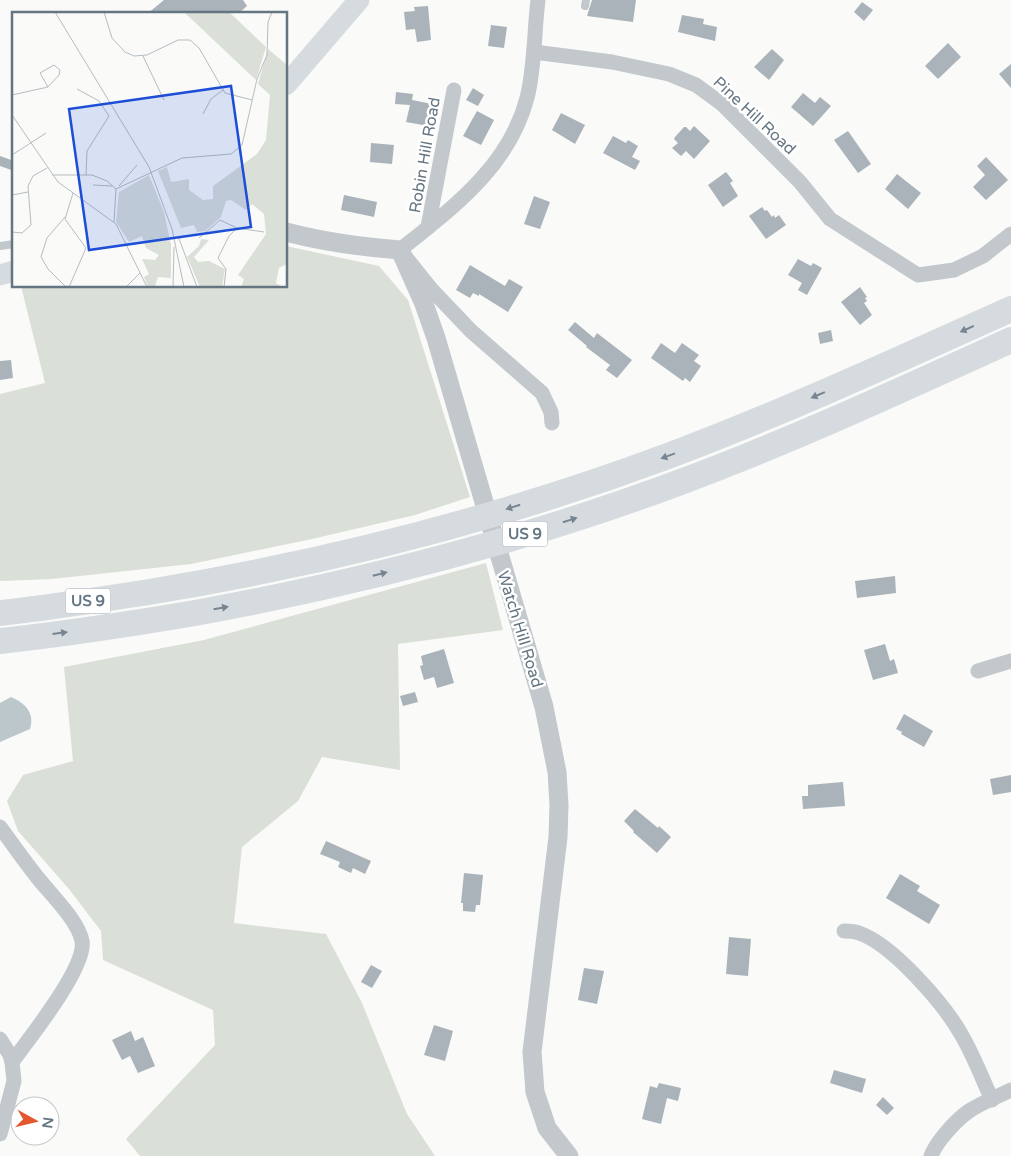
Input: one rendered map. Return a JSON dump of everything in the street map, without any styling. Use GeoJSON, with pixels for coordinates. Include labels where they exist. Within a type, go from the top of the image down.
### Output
{"type":"FeatureCollection","features":[{"type":"Feature","properties":{"kind":"highway","name":"US 9"},"geometry":{"type":"LineString","coordinates":[[0,613],[176,587],[288,566],[479,518],[573,489],[764,418],[873,372],[1011,309]]}},
{"type":"Feature","properties":{"kind":"highway","name":"US 9"},"geometry":{"type":"LineString","coordinates":[[4,641],[135,623],[294,594],[395,570],[503,541],[630,500],[740,459],[828,422],[1011,340]]}},
{"type":"Feature","properties":{"kind":"highway"},"geometry":{"type":"LineString","coordinates":[[0,600],[176,587]]}},
{"type":"Feature","properties":{"kind":"main road"},"geometry":{"type":"LineString","coordinates":[[288,83],[359,0]]}},
{"type":"Feature","properties":{"kind":"street"},"geometry":{"type":"LineString","coordinates":[[288,233],[344,245],[400,250],[464,197],[495,164],[513,132],[526,98],[534,52],[538,0]]}},
{"type":"Feature","properties":{"kind":"street","name":"Pine Hill Road"},"geometry":{"type":"LineString","coordinates":[[534,52],[612,62],[669,74],[696,85],[722,104],[793,174],[830,219],[918,275],[954,270],[983,256],[1011,234]]}},
{"type":"Feature","properties":{"kind":"street","name":"Robin Hill Road"},"geometry":{"type":"LineString","coordinates":[[428,227],[454,90]]}},
{"type":"Feature","properties":{"kind":"street"},"geometry":{"type":"LineString","coordinates":[[400,250],[464,324],[542,393],[552,412],[552,423]]}},
{"type":"Feature","properties":{"kind":"street","name":"Watch Hill Road"},"geometry":{"type":"LineString","coordinates":[[400,250],[424,304],[436,338],[544,707],[557,772],[558,837],[532,1052],[535,1092],[546,1128],[569,1156]]}},
{"type":"Feature","properties":{"kind":"street"},"geometry":{"type":"LineString","coordinates":[[978,671],[1011,661]]}},
{"type":"Feature","properties":{"kind":"street"},"geometry":{"type":"LineString","coordinates":[[0,827],[34,874],[69,915],[82,940],[78,961],[66,986],[41,1024],[12,1062]]}},
{"type":"Feature","properties":{"kind":"street"},"geometry":{"type":"LineString","coordinates":[[844,931],[859,933],[875,941],[910,970],[943,1006],[962,1034],[992,1100]]}},
{"type":"Feature","properties":{"kind":"street"},"geometry":{"type":"LineString","coordinates":[[0,1039],[10,1055],[14,1081],[0,1134]]}},
{"type":"Feature","properties":{"kind":"street"},"geometry":{"type":"LineString","coordinates":[[931,1156],[933,1149],[969,1111],[1011,1090]]}},
{"type":"Feature","properties":{"kind":"shaded area"},"geometry":{"type":"Polygon","coordinates":[[[288,246],[379,266],[408,300],[470,497],[415,515],[191,564],[52,579],[0,581],[0,394],[45,383],[21,288],[288,288],[288,246]]]}},
{"type":"Feature","properties":{"kind":"shaded area"},"geometry":{"type":"Polygon","coordinates":[[[486,563],[503,630],[398,644],[400,770],[322,757],[298,801],[242,847],[234,923],[326,934],[362,1003],[407,1114],[435,1156],[140,1156],[126,1139],[215,1045],[213,1010],[103,960],[101,931],[69,889],[18,831],[7,801],[23,775],[73,761],[64,667],[204,640],[486,563]]]}},
{"type":"Feature","properties":{"kind":"shaded area"},"geometry":{"type":"Polygon","coordinates":[[[11,697],[21,702],[28,709],[31,718],[30,729],[0,742],[0,703],[11,697]]]}},
{"type":"Feature","properties":{"kind":"building"},"geometry":{"type":"Polygon","coordinates":[[[164,0],[243,0],[247,6],[240,12],[149,12],[164,0]]]}},
{"type":"Feature","properties":{"kind":"building"},"geometry":{"type":"Polygon","coordinates":[[[592,0],[636,0],[633,22],[587,16],[592,0]]]}},
{"type":"Feature","properties":{"kind":"building"},"geometry":{"type":"Polygon","coordinates":[[[862,2],[873,10],[864,21],[854,12],[862,2]]]}},
{"type":"Feature","properties":{"kind":"building"},"geometry":{"type":"Polygon","coordinates":[[[428,6],[431,40],[417,42],[415,29],[406,30],[404,12],[415,11],[414,7],[428,6]]]}},
{"type":"Feature","properties":{"kind":"building"},"geometry":{"type":"Polygon","coordinates":[[[682,15],[704,19],[703,24],[717,27],[715,41],[678,32],[682,15]]]}},
{"type":"Feature","properties":{"kind":"building"},"geometry":{"type":"Polygon","coordinates":[[[491,25],[507,27],[504,48],[488,46],[491,25]]]}},
{"type":"Feature","properties":{"kind":"building"},"geometry":{"type":"Polygon","coordinates":[[[948,43],[961,57],[938,79],[925,66],[948,43]]]}},
{"type":"Feature","properties":{"kind":"building"},"geometry":{"type":"Polygon","coordinates":[[[772,49],[784,60],[769,80],[754,67],[772,49]]]}},
{"type":"Feature","properties":{"kind":"building"},"geometry":{"type":"Polygon","coordinates":[[[1011,64],[1011,88],[999,74],[1011,64]]]}},
{"type":"Feature","properties":{"kind":"building"},"geometry":{"type":"Polygon","coordinates":[[[473,88],[484,95],[478,106],[466,100],[473,88]]]}},
{"type":"Feature","properties":{"kind":"building"},"geometry":{"type":"Polygon","coordinates":[[[396,92],[413,94],[412,100],[432,104],[428,126],[406,122],[410,105],[395,104],[396,92]]]}},
{"type":"Feature","properties":{"kind":"building"},"geometry":{"type":"Polygon","coordinates":[[[803,93],[815,103],[820,97],[831,106],[813,126],[791,107],[803,93]]]}},
{"type":"Feature","properties":{"kind":"building"},"geometry":{"type":"Polygon","coordinates":[[[477,111],[494,120],[481,145],[463,136],[477,111]]]}},
{"type":"Feature","properties":{"kind":"building"},"geometry":{"type":"Polygon","coordinates":[[[561,113],[585,125],[575,144],[552,130],[561,113]]]}},
{"type":"Feature","properties":{"kind":"building"},"geometry":{"type":"Polygon","coordinates":[[[694,126],[710,141],[694,159],[686,151],[681,156],[672,148],[678,143],[674,139],[675,137],[684,127],[690,131],[694,126]]]}},
{"type":"Feature","properties":{"kind":"building"},"geometry":{"type":"Polygon","coordinates":[[[848,131],[871,164],[858,173],[834,140],[848,131]]]}},
{"type":"Feature","properties":{"kind":"building"},"geometry":{"type":"Polygon","coordinates":[[[613,136],[626,143],[628,140],[638,146],[632,157],[640,161],[635,170],[603,153],[613,136]]]}},
{"type":"Feature","properties":{"kind":"building"},"geometry":{"type":"Polygon","coordinates":[[[371,143],[394,145],[392,164],[370,162],[371,143]]]}},
{"type":"Feature","properties":{"kind":"building"},"geometry":{"type":"Polygon","coordinates":[[[0,156],[12,160],[12,170],[0,166],[0,156]]]}},
{"type":"Feature","properties":{"kind":"building"},"geometry":{"type":"Polygon","coordinates":[[[986,157],[1008,180],[986,200],[973,187],[985,175],[977,166],[986,157]]]}},
{"type":"Feature","properties":{"kind":"building"},"geometry":{"type":"Polygon","coordinates":[[[726,172],[733,181],[730,183],[738,196],[723,207],[708,185],[726,172]]]}},
{"type":"Feature","properties":{"kind":"building"},"geometry":{"type":"Polygon","coordinates":[[[897,174],[921,193],[908,209],[885,189],[897,174]]]}},
{"type":"Feature","properties":{"kind":"building"},"geometry":{"type":"Polygon","coordinates":[[[344,195],[377,202],[374,217],[341,210],[344,195]]]}},
{"type":"Feature","properties":{"kind":"building"},"geometry":{"type":"Polygon","coordinates":[[[534,196],[550,202],[540,229],[524,224],[534,196]]]}},
{"type":"Feature","properties":{"kind":"building"},"geometry":{"type":"Polygon","coordinates":[[[762,207],[772,217],[774,215],[775,218],[779,215],[786,225],[766,239],[749,216],[762,207]]]}},
{"type":"Feature","properties":{"kind":"building"},"geometry":{"type":"Polygon","coordinates":[[[798,259],[811,266],[813,263],[822,268],[807,295],[798,290],[802,283],[788,275],[798,259]]]}},
{"type":"Feature","properties":{"kind":"building"},"geometry":{"type":"Polygon","coordinates":[[[470,265],[505,286],[509,279],[523,287],[508,312],[479,294],[479,296],[473,293],[470,298],[456,290],[470,265]]]}},
{"type":"Feature","properties":{"kind":"building"},"geometry":{"type":"Polygon","coordinates":[[[860,287],[867,297],[865,298],[867,301],[864,303],[872,315],[860,325],[841,302],[860,287]]]}},
{"type":"Feature","properties":{"kind":"building"},"geometry":{"type":"Polygon","coordinates":[[[575,322],[594,338],[597,333],[632,360],[617,378],[606,370],[610,365],[586,347],[568,330],[575,322]]]}},
{"type":"Feature","properties":{"kind":"building"},"geometry":{"type":"Polygon","coordinates":[[[831,330],[833,341],[820,344],[818,333],[831,330]]]}},
{"type":"Feature","properties":{"kind":"building"},"geometry":{"type":"Polygon","coordinates":[[[661,343],[675,353],[682,343],[699,355],[694,361],[701,366],[690,382],[685,378],[683,381],[651,358],[661,343]]]}},
{"type":"Feature","properties":{"kind":"building"},"geometry":{"type":"Polygon","coordinates":[[[11,360],[13,378],[0,380],[0,361],[11,360]]]}},
{"type":"Feature","properties":{"kind":"building"},"geometry":{"type":"Polygon","coordinates":[[[895,576],[896,593],[857,598],[855,581],[895,576]]]}},
{"type":"Feature","properties":{"kind":"building"},"geometry":{"type":"Polygon","coordinates":[[[885,644],[890,661],[894,659],[898,673],[873,680],[864,650],[885,644]]]}},
{"type":"Feature","properties":{"kind":"building"},"geometry":{"type":"Polygon","coordinates":[[[444,649],[454,683],[437,688],[434,677],[424,680],[420,666],[423,665],[421,656],[444,649]]]}},
{"type":"Feature","properties":{"kind":"building"},"geometry":{"type":"Polygon","coordinates":[[[415,692],[418,702],[403,706],[400,696],[415,692]]]}},
{"type":"Feature","properties":{"kind":"building"},"geometry":{"type":"Polygon","coordinates":[[[904,714],[933,731],[924,747],[901,734],[902,732],[896,729],[904,714]]]}},
{"type":"Feature","properties":{"kind":"building"},"geometry":{"type":"Polygon","coordinates":[[[1011,775],[1011,792],[993,795],[990,779],[1011,775]]]}},
{"type":"Feature","properties":{"kind":"building"},"geometry":{"type":"Polygon","coordinates":[[[843,782],[845,806],[803,809],[802,796],[808,796],[808,785],[843,782]]]}},
{"type":"Feature","properties":{"kind":"building"},"geometry":{"type":"Polygon","coordinates":[[[635,809],[671,837],[657,853],[633,832],[624,821],[635,809]]]}},
{"type":"Feature","properties":{"kind":"building"},"geometry":{"type":"Polygon","coordinates":[[[326,841],[371,861],[365,874],[353,868],[351,873],[338,867],[340,862],[320,854],[326,841]]]}},
{"type":"Feature","properties":{"kind":"building"},"geometry":{"type":"Polygon","coordinates":[[[464,873],[483,875],[480,905],[476,905],[475,912],[463,911],[463,903],[461,903],[464,873]]]}},
{"type":"Feature","properties":{"kind":"building"},"geometry":{"type":"Polygon","coordinates":[[[900,874],[920,886],[917,891],[940,905],[929,924],[886,898],[900,874]]]}},
{"type":"Feature","properties":{"kind":"building"},"geometry":{"type":"Polygon","coordinates":[[[729,937],[751,939],[748,976],[726,974],[729,937]]]}},
{"type":"Feature","properties":{"kind":"building"},"geometry":{"type":"Polygon","coordinates":[[[371,965],[382,971],[372,988],[361,982],[371,965]]]}},
{"type":"Feature","properties":{"kind":"building"},"geometry":{"type":"Polygon","coordinates":[[[584,968],[604,971],[597,1004],[578,1000],[584,968]]]}},
{"type":"Feature","properties":{"kind":"building"},"geometry":{"type":"Polygon","coordinates":[[[434,1025],[453,1031],[445,1061],[424,1055],[434,1025]]]}},
{"type":"Feature","properties":{"kind":"building"},"geometry":{"type":"Polygon","coordinates":[[[131,1031],[135,1041],[143,1037],[155,1066],[138,1073],[130,1056],[122,1060],[112,1040],[131,1031]]]}},
{"type":"Feature","properties":{"kind":"building"},"geometry":{"type":"Polygon","coordinates":[[[834,1070],[866,1079],[862,1093],[830,1083],[834,1070]]]}},
{"type":"Feature","properties":{"kind":"building"},"geometry":{"type":"Polygon","coordinates":[[[659,1083],[681,1088],[678,1101],[667,1098],[661,1124],[642,1119],[650,1086],[657,1088],[659,1083]]]}},
{"type":"Feature","properties":{"kind":"building"},"geometry":{"type":"Polygon","coordinates":[[[883,1097],[894,1108],[887,1115],[876,1105],[883,1097]]]}}]}
